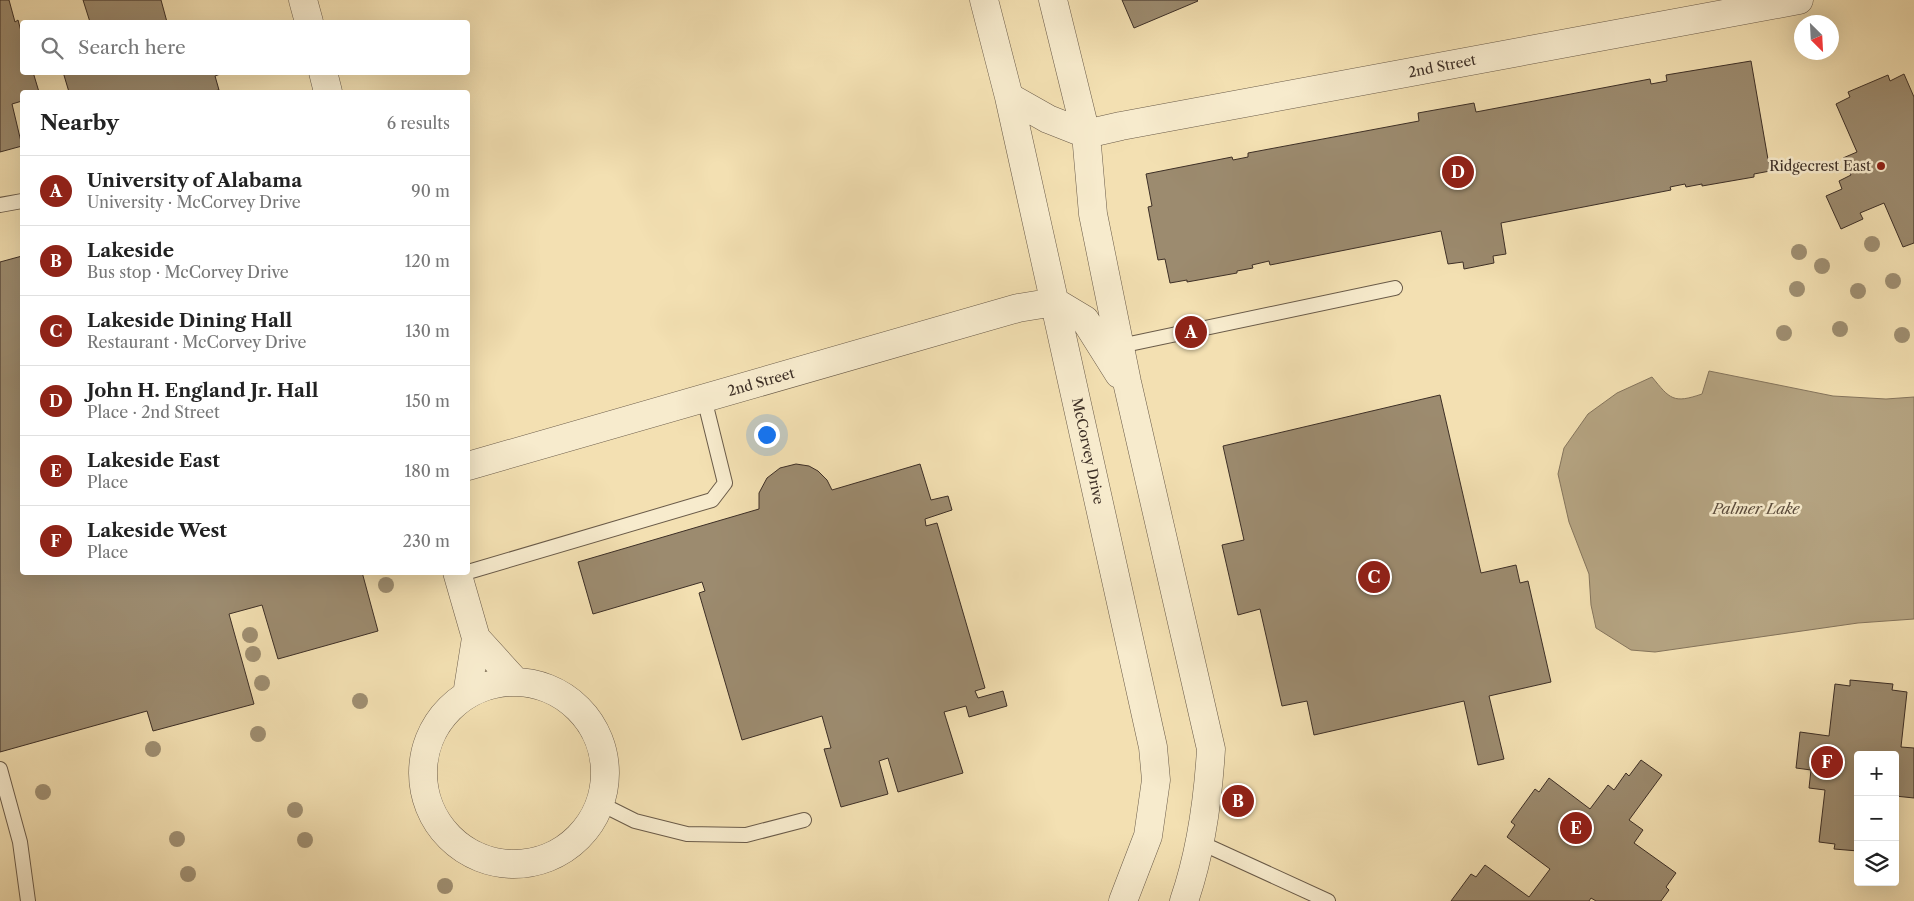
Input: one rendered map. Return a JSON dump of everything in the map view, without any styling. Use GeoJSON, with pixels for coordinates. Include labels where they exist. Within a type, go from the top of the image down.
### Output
{"type":"FeatureCollection","features":[{"type":"Feature","properties":{"kind":"street"},"geometry":{"type":"LineString","coordinates":[[303,0],[308,20]]}},
{"type":"Feature","properties":{"kind":"street","name":"McCorvey Drive"},"geometry":{"type":"LineString","coordinates":[[984,0],[1010,97],[1153,747],[1156,780],[1148,836],[1123,901]]}},
{"type":"Feature","properties":{"kind":"street"},"geometry":{"type":"LineString","coordinates":[[1053,0],[1086,134],[1093,214],[1129,389],[1210,748],[1209,792],[1184,901]]}},
{"type":"Feature","properties":{"kind":"street","name":"2nd Street"},"geometry":{"type":"LineString","coordinates":[[1086,134],[1760,3],[1799,0]]}},
{"type":"Feature","properties":{"kind":"street"},"geometry":{"type":"LineString","coordinates":[[324,75],[328,90]]}},
{"type":"Feature","properties":{"kind":"street"},"geometry":{"type":"LineString","coordinates":[[1010,97],[1048,119],[1086,134]]}},
{"type":"Feature","properties":{"kind":"street"},"geometry":{"type":"LineString","coordinates":[[1055,302],[1084,320],[1129,389]]}},
{"type":"Feature","properties":{"kind":"street","name":"2nd Street"},"geometry":{"type":"LineString","coordinates":[[470,465],[1018,308],[1055,302]]}},
{"type":"Feature","properties":{"kind":"street"},"geometry":{"type":"LineString","coordinates":[[462,575],[476,638],[467,696]]}},
{"type":"Feature","properties":{"kind":"street"},"geometry":{"type":"LineString","coordinates":[[476,638],[516,682]]}},
{"type":"Feature","properties":{"kind":"street"},"geometry":{"type":"LineString","coordinates":[[516,682],[542,686],[568,699],[589,720],[602,746],[606,775],[601,804],[587,830],[566,850],[539,862],[507,865],[477,858],[450,841],[431,816],[422,785],[423,754],[435,724],[456,701],[484,686],[516,682]]}},
{"type":"Feature","properties":{"kind":"lane"},"geometry":{"type":"LineString","coordinates":[[0,205],[20,201]]}},
{"type":"Feature","properties":{"kind":"lane"},"geometry":{"type":"LineString","coordinates":[[1120,346],[1395,288]]}},
{"type":"Feature","properties":{"kind":"lane"},"geometry":{"type":"LineString","coordinates":[[470,571],[712,500],[725,483],[704,398]]}},
{"type":"Feature","properties":{"kind":"lane"},"geometry":{"type":"LineString","coordinates":[[0,769],[20,842],[28,901]]}},
{"type":"Feature","properties":{"kind":"lane"},"geometry":{"type":"LineString","coordinates":[[601,804],[635,820],[687,834],[746,835],[804,820]]}},
{"type":"Feature","properties":{"kind":"lane"},"geometry":{"type":"LineString","coordinates":[[1199,842],[1328,901]]}},
{"type":"Feature","properties":{"kind":"water","name":"Palmer Lake"},"geometry":{"type":"Polygon","coordinates":[[[1709,371],[1833,396],[1886,399],[1914,397],[1914,619],[1858,623],[1655,652],[1631,650],[1596,628],[1591,605],[1589,574],[1569,522],[1558,474],[1564,448],[1588,414],[1617,393],[1652,377],[1668,395],[1684,399],[1702,394],[1709,371]]]}},
{"type":"Feature","properties":{"kind":"building"},"geometry":{"type":"Polygon","coordinates":[[[0,0],[9,0],[15,22],[18,20],[20,28],[20,75],[34,75],[38,90],[20,90],[20,102],[12,104],[20,138],[20,147],[0,152],[0,0]]]}},
{"type":"Feature","properties":{"kind":"building"},"geometry":{"type":"Polygon","coordinates":[[[83,0],[161,0],[166,20],[89,20],[83,0]]]}},
{"type":"Feature","properties":{"kind":"building"},"geometry":{"type":"Polygon","coordinates":[[[1122,0],[1197,0],[1198,1],[1134,28],[1122,0]]]}},
{"type":"Feature","properties":{"kind":"building"},"geometry":{"type":"Polygon","coordinates":[[[1751,61],[1770,171],[1754,174],[1754,177],[1702,186],[1702,184],[1686,187],[1685,184],[1670,187],[1671,190],[1501,223],[1506,254],[1493,256],[1494,263],[1464,269],[1463,262],[1448,264],[1441,231],[1270,265],[1269,261],[1252,265],[1253,268],[1237,271],[1237,273],[1187,282],[1187,280],[1170,283],[1165,259],[1158,260],[1148,207],[1152,206],[1146,174],[1232,157],[1233,160],[1248,157],[1248,153],[1419,121],[1418,113],[1474,103],[1476,112],[1650,79],[1651,84],[1667,81],[1666,75],[1751,61]]]}},
{"type":"Feature","properties":{"kind":"building","name":"Ridgecrest East"},"geometry":{"type":"Polygon","coordinates":[[[1904,74],[1914,97],[1914,243],[1903,247],[1884,203],[1860,213],[1863,219],[1841,229],[1826,196],[1842,189],[1839,181],[1851,175],[1843,158],[1857,152],[1836,104],[1850,97],[1848,92],[1888,75],[1890,81],[1904,74]]]}},
{"type":"Feature","properties":{"kind":"building"},"geometry":{"type":"Polygon","coordinates":[[[64,75],[218,75],[215,76],[219,90],[68,90],[64,75]]]}},
{"type":"Feature","properties":{"kind":"building"},"geometry":{"type":"Polygon","coordinates":[[[20,257],[20,575],[363,575],[378,631],[278,659],[262,605],[229,614],[254,704],[153,731],[147,711],[0,752],[0,262],[20,257]]]}},
{"type":"Feature","properties":{"kind":"building"},"geometry":{"type":"Polygon","coordinates":[[[1440,395],[1481,573],[1516,565],[1520,583],[1528,581],[1551,682],[1489,696],[1504,759],[1478,765],[1464,701],[1314,735],[1307,701],[1282,706],[1260,609],[1238,615],[1222,545],[1244,540],[1223,446],[1440,395]]]}},
{"type":"Feature","properties":{"kind":"building"},"geometry":{"type":"Polygon","coordinates":[[[796,464],[809,466],[818,471],[827,480],[832,490],[920,464],[931,500],[948,496],[952,510],[925,519],[926,526],[937,523],[985,688],[975,691],[978,698],[1003,691],[1007,706],[969,717],[966,706],[944,712],[963,773],[898,792],[888,758],[879,761],[888,794],[841,807],[824,749],[831,748],[822,716],[742,740],[699,593],[705,591],[702,582],[593,614],[578,562],[759,509],[759,493],[767,478],[780,468],[796,464]]]}},
{"type":"Feature","properties":{"kind":"building"},"geometry":{"type":"Polygon","coordinates":[[[1850,680],[1893,684],[1892,690],[1907,692],[1901,747],[1914,748],[1914,798],[1899,796],[1899,751],[1854,751],[1854,851],[1834,849],[1835,844],[1819,842],[1825,790],[1809,788],[1811,770],[1796,768],[1800,732],[1829,736],[1835,684],[1850,686],[1850,680]]]}},
{"type":"Feature","properties":{"kind":"building"},"geometry":{"type":"Polygon","coordinates":[[[1641,760],[1662,775],[1629,820],[1643,830],[1634,843],[1676,873],[1666,887],[1669,890],[1661,901],[1596,901],[1591,898],[1589,901],[1451,901],[1471,874],[1476,877],[1485,865],[1529,897],[1550,869],[1507,837],[1515,825],[1511,822],[1535,789],[1539,792],[1549,778],[1590,809],[1608,785],[1614,790],[1626,773],[1629,776],[1641,760]]]}},
{"type":"Feature","properties":{"kind":"place","name":"Ridgecrest East"},"geometry":{"type":"Point","coordinates":[1881,166]}},
{"type":"Feature","properties":{"kind":"place","name":"John H. England Jr. Hall"},"geometry":{"type":"Point","coordinates":[1458,172]}},
{"type":"Feature","properties":{"kind":"place","name":"University of Alabama"},"geometry":{"type":"Point","coordinates":[1191,332]}},
{"type":"Feature","properties":{"kind":"place","name":"Lakeside Dining Hall"},"geometry":{"type":"Point","coordinates":[1374,577]}},
{"type":"Feature","properties":{"kind":"place","name":"Lakeside West"},"geometry":{"type":"Point","coordinates":[1827,762]}},
{"type":"Feature","properties":{"kind":"place","name":"Lakeside"},"geometry":{"type":"Point","coordinates":[1238,801]}},
{"type":"Feature","properties":{"kind":"place","name":"Lakeside East"},"geometry":{"type":"Point","coordinates":[1576,828]}}]}
